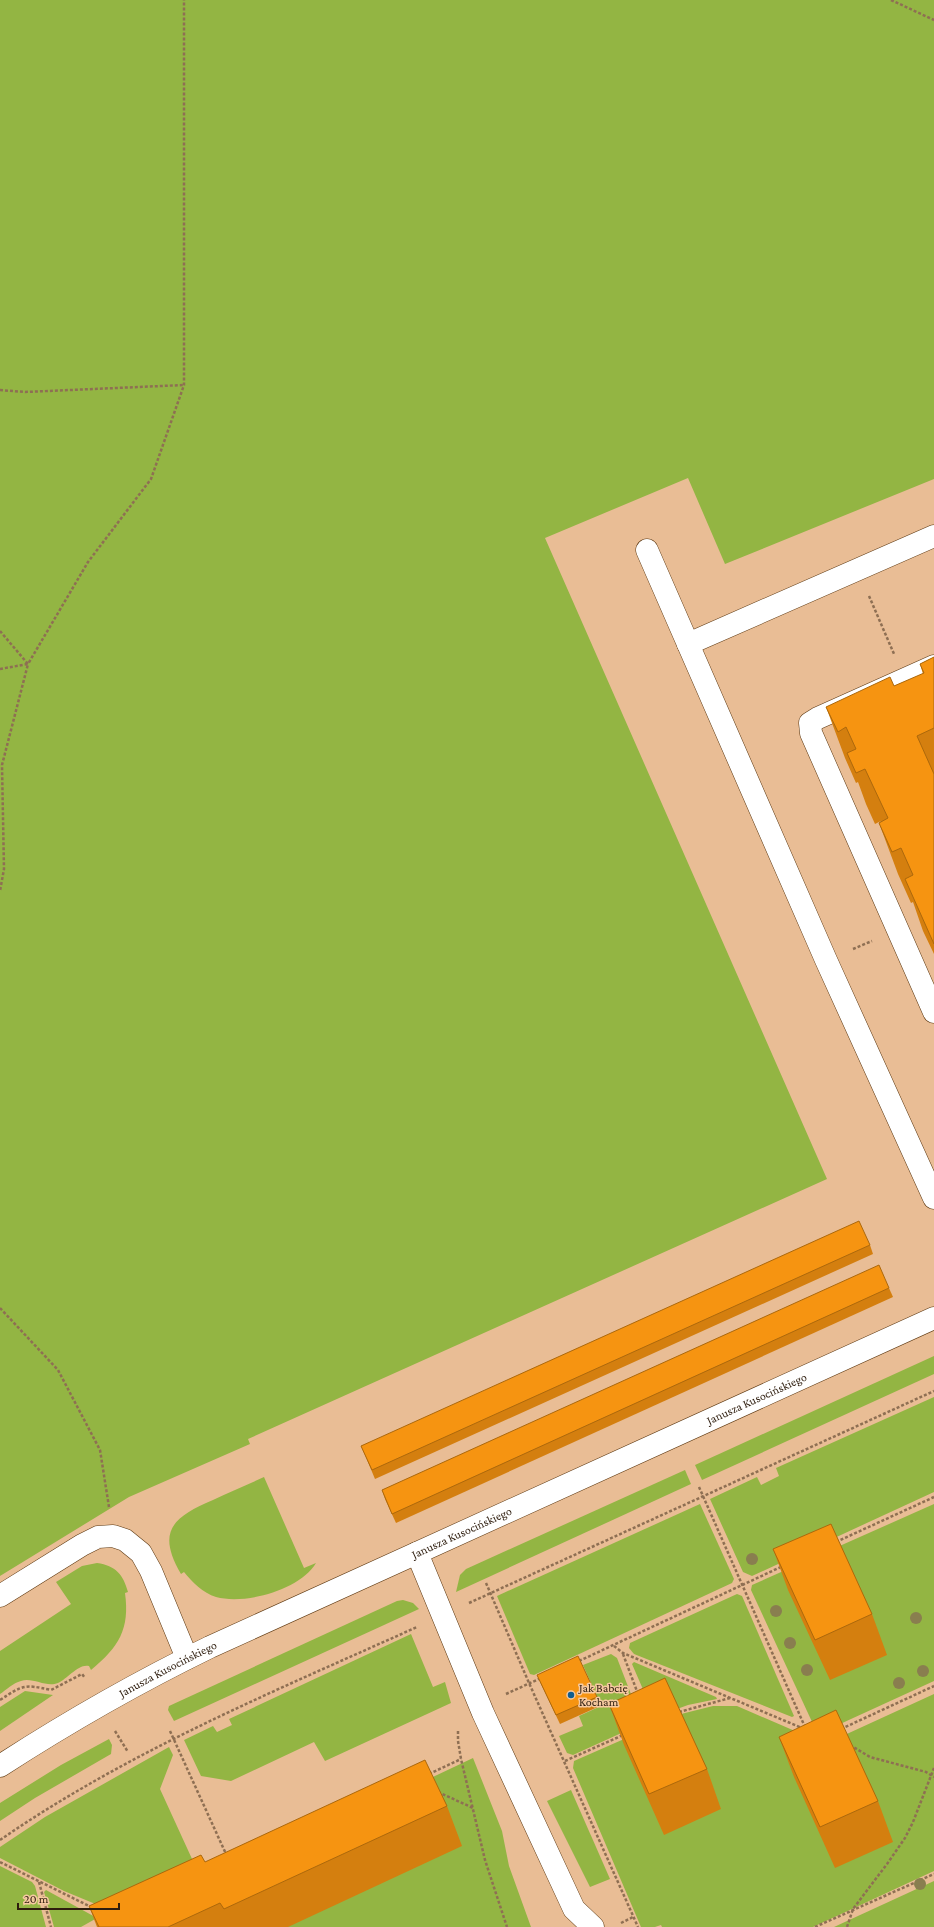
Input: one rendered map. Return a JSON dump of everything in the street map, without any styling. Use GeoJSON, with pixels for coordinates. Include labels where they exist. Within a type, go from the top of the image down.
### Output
{"type":"FeatureCollection","features":[{"type":"Feature","properties":{"kind":"street"},"geometry":{"type":"LineString","coordinates":[[688,644],[934,536]]}},
{"type":"Feature","properties":{"kind":"street"},"geometry":{"type":"LineString","coordinates":[[647,550],[826,960],[934,1198]]}},
{"type":"Feature","properties":{"kind":"street"},"geometry":{"type":"LineString","coordinates":[[934,666],[818,718],[810,723],[811,733],[934,1012]]}},
{"type":"Feature","properties":{"kind":"street","name":"Janusza Kusocińskiego"},"geometry":{"type":"LineString","coordinates":[[0,1766],[100,1704],[187,1658],[934,1318]]}},
{"type":"Feature","properties":{"kind":"street"},"geometry":{"type":"LineString","coordinates":[[0,1596],[82,1545],[98,1537],[113,1536],[125,1540],[141,1553],[151,1571],[187,1658]]}},
{"type":"Feature","properties":{"kind":"street"},"geometry":{"type":"LineString","coordinates":[[417,1553],[483,1714],[574,1909],[593,1927]]}},
{"type":"Feature","properties":{"kind":"path"},"geometry":{"type":"LineString","coordinates":[[0,891],[4,869],[2,765],[28,664],[88,562],[151,479],[184,385],[184,0]]}},
{"type":"Feature","properties":{"kind":"path"},"geometry":{"type":"LineString","coordinates":[[891,0],[934,20]]}},
{"type":"Feature","properties":{"kind":"path"},"geometry":{"type":"LineString","coordinates":[[0,390],[25,392],[184,385]]}},
{"type":"Feature","properties":{"kind":"path"},"geometry":{"type":"LineString","coordinates":[[0,630],[28,664]]}},
{"type":"Feature","properties":{"kind":"path"},"geometry":{"type":"LineString","coordinates":[[0,670],[28,664]]}},
{"type":"Feature","properties":{"kind":"path"},"geometry":{"type":"LineString","coordinates":[[0,1308],[58,1370],[100,1450],[113,1536]]}},
{"type":"Feature","properties":{"kind":"path"},"geometry":{"type":"LineString","coordinates":[[614,1646],[623,1654],[806,1730],[699,1487]]}},
{"type":"Feature","properties":{"kind":"path"},"geometry":{"type":"LineString","coordinates":[[835,1542],[934,1497]]}},
{"type":"Feature","properties":{"kind":"path"},"geometry":{"type":"LineString","coordinates":[[578,1661],[614,1646],[785,1565]]}},
{"type":"Feature","properties":{"kind":"path"},"geometry":{"type":"LineString","coordinates":[[486,1583],[638,1927]]}},
{"type":"Feature","properties":{"kind":"path"},"geometry":{"type":"LineString","coordinates":[[623,1654],[638,1696]]}},
{"type":"Feature","properties":{"kind":"path"},"geometry":{"type":"LineString","coordinates":[[0,1700],[18,1688],[25,1686],[32,1685],[51,1690],[58,1688],[82,1674],[85,1678]]}},
{"type":"Feature","properties":{"kind":"path"},"geometry":{"type":"LineString","coordinates":[[529,1683],[543,1677]]}},
{"type":"Feature","properties":{"kind":"path"},"geometry":{"type":"LineString","coordinates":[[834,1732],[934,1686]]}},
{"type":"Feature","properties":{"kind":"path"},"geometry":{"type":"LineString","coordinates":[[672,1714],[730,1698]]}},
{"type":"Feature","properties":{"kind":"path"},"geometry":{"type":"LineString","coordinates":[[115,1731],[128,1752]]}},
{"type":"Feature","properties":{"kind":"path"},"geometry":{"type":"LineString","coordinates":[[170,1731],[228,1858]]}},
{"type":"Feature","properties":{"kind":"path"},"geometry":{"type":"LineString","coordinates":[[565,1761],[628,1733]]}},
{"type":"Feature","properties":{"kind":"path"},"geometry":{"type":"LineString","coordinates":[[844,1740],[870,1757],[926,1772],[932,1776]]}},
{"type":"Feature","properties":{"kind":"path"},"geometry":{"type":"LineString","coordinates":[[428,1775],[461,1759],[485,1860],[507,1927]]}},
{"type":"Feature","properties":{"kind":"path"},"geometry":{"type":"LineString","coordinates":[[847,1927],[853,1909],[905,1838],[913,1822],[934,1768]]}},
{"type":"Feature","properties":{"kind":"path"},"geometry":{"type":"LineString","coordinates":[[434,1790],[473,1808]]}},
{"type":"Feature","properties":{"kind":"path"},"geometry":{"type":"LineString","coordinates":[[0,1862],[94,1909]]}},
{"type":"Feature","properties":{"kind":"path"},"geometry":{"type":"LineString","coordinates":[[815,1927],[934,1874]]}},
{"type":"Feature","properties":{"kind":"path"},"geometry":{"type":"LineString","coordinates":[[39,1881],[51,1927]]}},
{"type":"Feature","properties":{"kind":"green space"},"geometry":{"type":"Polygon","coordinates":[[[0,0],[934,0],[934,479],[725,564],[688,478],[545,538],[827,1179],[248,1439],[250,1444],[129,1497],[0,1576],[0,0]]]}},
{"type":"Feature","properties":{"kind":"green space"},"geometry":{"type":"Polygon","coordinates":[[[934,1356],[934,1374],[702,1480],[695,1465],[934,1356]]]}},
{"type":"Feature","properties":{"kind":"green space"},"geometry":{"type":"Polygon","coordinates":[[[934,1397],[934,1492],[752,1576],[743,1572],[710,1499],[757,1477],[761,1485],[779,1476],[776,1468],[934,1397]]]}},
{"type":"Feature","properties":{"kind":"green space"},"geometry":{"type":"Polygon","coordinates":[[[685,1470],[691,1484],[456,1592],[460,1575],[466,1569],[685,1470]]]}},
{"type":"Feature","properties":{"kind":"green space"},"geometry":{"type":"Polygon","coordinates":[[[264,1477],[304,1568],[316,1563],[308,1573],[298,1581],[271,1593],[242,1599],[228,1599],[211,1595],[198,1587],[184,1572],[181,1574],[170,1547],[170,1536],[173,1527],[179,1520],[199,1506],[264,1477]]]}},
{"type":"Feature","properties":{"kind":"green space"},"geometry":{"type":"Polygon","coordinates":[[[700,1504],[734,1579],[732,1583],[534,1675],[530,1674],[497,1596],[700,1504]]]}},
{"type":"Feature","properties":{"kind":"green space"},"geometry":{"type":"Polygon","coordinates":[[[934,1504],[934,1681],[827,1730],[813,1724],[751,1590],[752,1585],[934,1504]]]}},
{"type":"Feature","properties":{"kind":"green space"},"geometry":{"type":"Polygon","coordinates":[[[97,1563],[109,1566],[118,1572],[124,1580],[128,1592],[125,1593],[126,1617],[124,1627],[115,1645],[101,1662],[91,1670],[89,1666],[81,1667],[62,1681],[53,1684],[44,1684],[30,1680],[21,1681],[12,1685],[0,1694],[0,1651],[71,1604],[56,1582],[82,1566],[97,1563]]]}},
{"type":"Feature","properties":{"kind":"green space"},"geometry":{"type":"Polygon","coordinates":[[[737,1594],[742,1596],[794,1716],[792,1717],[634,1654],[629,1648],[630,1643],[737,1594]]]}},
{"type":"Feature","properties":{"kind":"green space"},"geometry":{"type":"Polygon","coordinates":[[[403,1600],[413,1603],[419,1609],[174,1721],[168,1710],[169,1706],[397,1601],[403,1600]]]}},
{"type":"Feature","properties":{"kind":"green space"},"geometry":{"type":"Polygon","coordinates":[[[411,1634],[433,1687],[445,1682],[451,1703],[325,1761],[314,1742],[231,1781],[201,1776],[184,1740],[213,1726],[217,1732],[232,1725],[229,1719],[411,1634]]]}},
{"type":"Feature","properties":{"kind":"green space"},"geometry":{"type":"Polygon","coordinates":[[[611,1654],[617,1658],[641,1720],[639,1725],[573,1755],[567,1753],[559,1736],[583,1726],[579,1716],[601,1706],[583,1665],[611,1654]]]}},
{"type":"Feature","properties":{"kind":"green space"},"geometry":{"type":"Polygon","coordinates":[[[634,1662],[716,1697],[717,1699],[688,1705],[655,1717],[632,1664],[634,1662]]]}},
{"type":"Feature","properties":{"kind":"green space"},"geometry":{"type":"Polygon","coordinates":[[[25,1691],[53,1695],[0,1731],[0,1707],[25,1691]]]}},
{"type":"Feature","properties":{"kind":"green space"},"geometry":{"type":"Polygon","coordinates":[[[934,1694],[934,1871],[813,1927],[662,1927],[661,1925],[655,1927],[641,1927],[573,1768],[574,1761],[681,1714],[713,1706],[737,1706],[825,1744],[934,1694]]]}},
{"type":"Feature","properties":{"kind":"green space"},"geometry":{"type":"Polygon","coordinates":[[[109,1739],[112,1745],[111,1754],[35,1798],[0,1821],[0,1803],[61,1765],[109,1739]]]}},
{"type":"Feature","properties":{"kind":"green space"},"geometry":{"type":"Polygon","coordinates":[[[169,1747],[173,1755],[160,1789],[198,1872],[105,1908],[64,1891],[0,1858],[0,1847],[45,1817],[169,1747]]]}},
{"type":"Feature","properties":{"kind":"green space"},"geometry":{"type":"Polygon","coordinates":[[[473,1758],[502,1831],[509,1866],[531,1927],[105,1927],[266,1856],[473,1758]]]}},
{"type":"Feature","properties":{"kind":"green space"},"geometry":{"type":"Polygon","coordinates":[[[571,1790],[610,1879],[590,1887],[547,1801],[571,1790]]]}},
{"type":"Feature","properties":{"kind":"green space"},"geometry":{"type":"Polygon","coordinates":[[[0,1866],[32,1882],[35,1886],[46,1927],[0,1927],[0,1866]]]}},
{"type":"Feature","properties":{"kind":"green space"},"geometry":{"type":"Polygon","coordinates":[[[934,1881],[934,1927],[834,1927],[934,1881]]]}},
{"type":"Feature","properties":{"kind":"green space"},"geometry":{"type":"Polygon","coordinates":[[[46,1890],[97,1918],[81,1927],[54,1927],[44,1892],[46,1890]]]}},
{"type":"Feature","properties":{"kind":"building"},"geometry":{"type":"Polygon","coordinates":[[[934,657],[934,728],[917,736],[934,774],[934,944],[905,879],[913,875],[901,848],[892,852],[879,823],[888,818],[865,769],[856,773],[847,753],[856,749],[846,727],[838,732],[826,707],[890,677],[894,686],[924,673],[920,664],[934,657]]]}},
{"type":"Feature","properties":{"kind":"building"},"geometry":{"type":"Polygon","coordinates":[[[859,1221],[870,1245],[372,1470],[361,1446],[859,1221]]]}},
{"type":"Feature","properties":{"kind":"building"},"geometry":{"type":"Polygon","coordinates":[[[879,1265],[889,1288],[392,1514],[382,1490],[879,1265]]]}},
{"type":"Feature","properties":{"kind":"building"},"geometry":{"type":"Polygon","coordinates":[[[831,1524],[872,1614],[815,1640],[773,1549],[831,1524]]]}},
{"type":"Feature","properties":{"kind":"building","name":"Jak Babcię Kocham"},"geometry":{"type":"Polygon","coordinates":[[[578,1656],[597,1697],[556,1715],[537,1675],[578,1656]]]}},
{"type":"Feature","properties":{"kind":"building"},"geometry":{"type":"Polygon","coordinates":[[[665,1678],[707,1769],[649,1794],[609,1704],[665,1678]]]}},
{"type":"Feature","properties":{"kind":"building"},"geometry":{"type":"Polygon","coordinates":[[[836,1710],[878,1801],[820,1827],[779,1737],[836,1710]]]}},
{"type":"Feature","properties":{"kind":"building"},"geometry":{"type":"Polygon","coordinates":[[[425,1760],[447,1806],[224,1909],[220,1903],[168,1927],[99,1927],[89,1906],[201,1855],[205,1862],[425,1760]]]}},
{"type":"Feature","properties":{"kind":"place","name":"Jak Babcię Kocham"},"geometry":{"type":"Point","coordinates":[571,1695]}}]}
